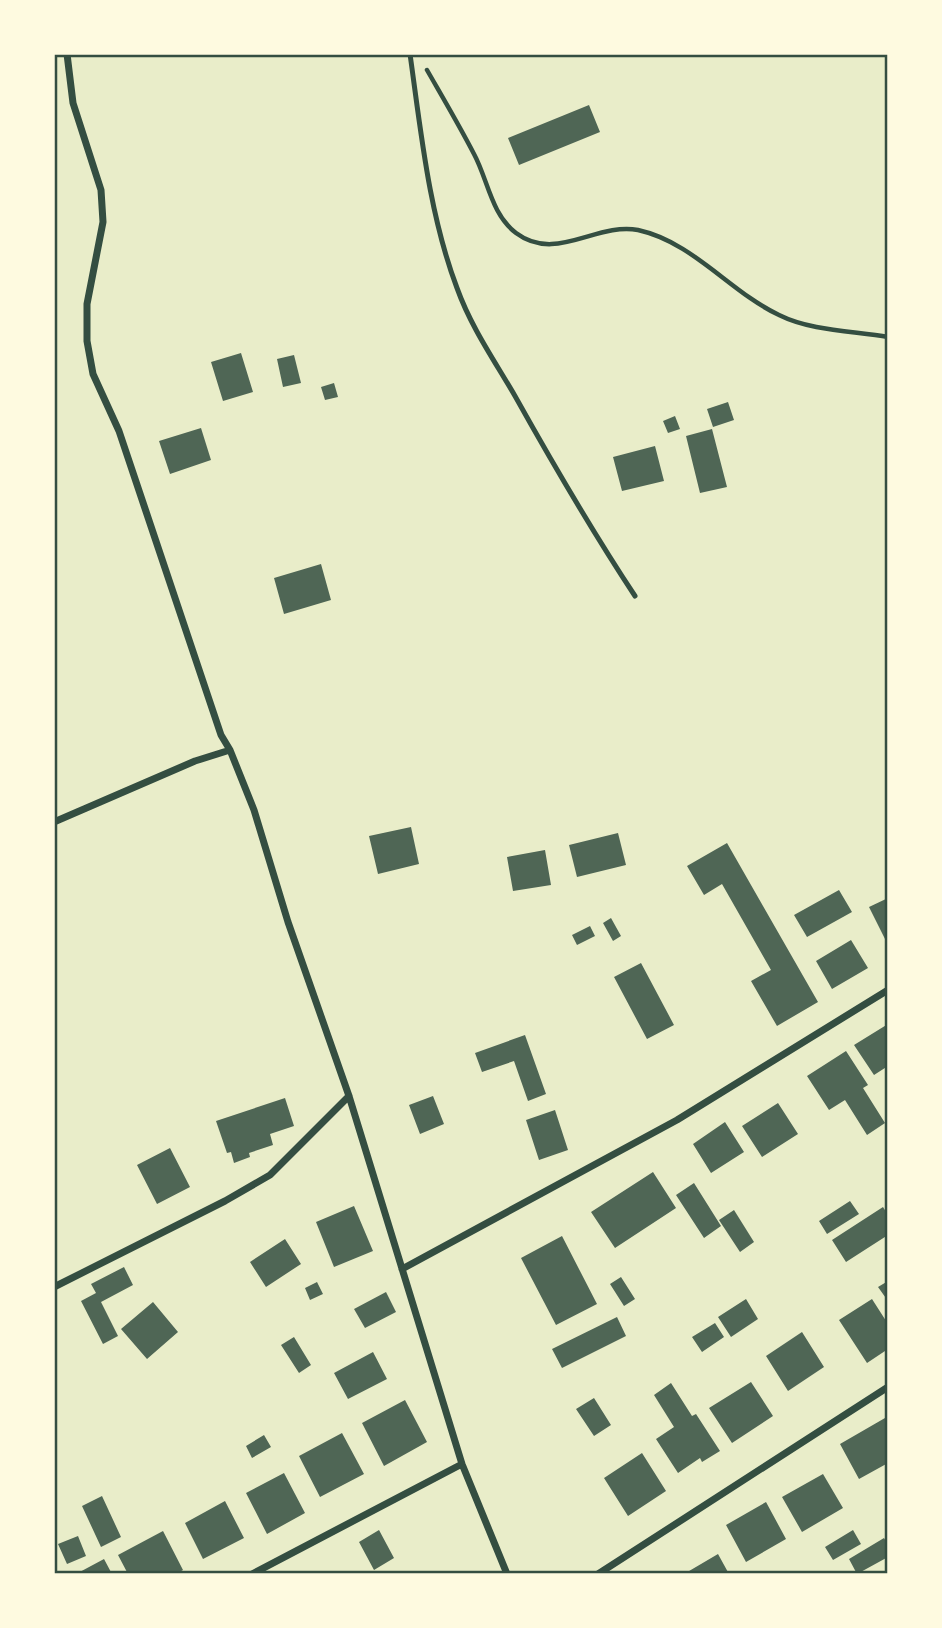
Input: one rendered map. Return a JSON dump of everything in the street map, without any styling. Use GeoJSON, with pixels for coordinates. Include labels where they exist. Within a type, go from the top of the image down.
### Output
{"type":"FeatureCollection","features":[{"type":"Feature","properties":{"kind":"street"},"geometry":{"type":"LineString","coordinates":[[67,54],[73,103],[101,190],[103,222],[87,304],[87,341],[93,374],[119,431],[221,735],[230,750],[254,810],[288,922],[349,1096],[462,1464],[507,1574]]}},
{"type":"Feature","properties":{"kind":"street"},"geometry":{"type":"LineString","coordinates":[[54,822],[195,761],[230,750]]}},
{"type":"Feature","properties":{"kind":"street"},"geometry":{"type":"LineString","coordinates":[[402,1269],[677,1120],[888,990]]}},
{"type":"Feature","properties":{"kind":"street"},"geometry":{"type":"LineString","coordinates":[[54,1287],[225,1201],[270,1175],[349,1096]]}},
{"type":"Feature","properties":{"kind":"street"},"geometry":{"type":"LineString","coordinates":[[598,1574],[888,1387]]}},
{"type":"Feature","properties":{"kind":"street"},"geometry":{"type":"LineString","coordinates":[[252,1574],[462,1464]]}},
{"type":"Feature","properties":{"kind":"lane"},"geometry":{"type":"LineString","coordinates":[[410,54],[425,159],[438,222],[457,289],[477,334],[587,523],[635,596]]}},
{"type":"Feature","properties":{"kind":"path"},"geometry":{"type":"LineString","coordinates":[[422,61],[476,157],[491,199],[507,225],[527,240],[562,244],[620,229],[637,230],[671,243],[779,315],[809,325],[888,337]]}},
{"type":"Feature","properties":{"kind":"building"},"geometry":{"type":"Polygon","coordinates":[[[589,105],[600,132],[519,165],[508,138],[589,105]]]}},
{"type":"Feature","properties":{"kind":"building"},"geometry":{"type":"Polygon","coordinates":[[[241,353],[253,392],[223,401],[211,362],[241,353]]]}},
{"type":"Feature","properties":{"kind":"building"},"geometry":{"type":"Polygon","coordinates":[[[294,355],[301,383],[283,387],[277,359],[294,355]]]}},
{"type":"Feature","properties":{"kind":"building"},"geometry":{"type":"Polygon","coordinates":[[[334,383],[338,397],[325,400],[321,387],[334,383]]]}},
{"type":"Feature","properties":{"kind":"building"},"geometry":{"type":"Polygon","coordinates":[[[728,402],[734,420],[713,427],[707,409],[728,402]]]}},
{"type":"Feature","properties":{"kind":"building"},"geometry":{"type":"Polygon","coordinates":[[[675,416],[680,429],[668,433],[663,421],[675,416]]]}},
{"type":"Feature","properties":{"kind":"building"},"geometry":{"type":"Polygon","coordinates":[[[201,428],[211,460],[170,474],[159,441],[201,428]]]}},
{"type":"Feature","properties":{"kind":"building"},"geometry":{"type":"Polygon","coordinates":[[[712,429],[727,487],[700,493],[686,436],[712,429]]]}},
{"type":"Feature","properties":{"kind":"building"},"geometry":{"type":"Polygon","coordinates":[[[655,446],[664,481],[622,491],[613,457],[655,446]]]}},
{"type":"Feature","properties":{"kind":"building"},"geometry":{"type":"Polygon","coordinates":[[[321,564],[331,600],[284,614],[274,578],[321,564]]]}},
{"type":"Feature","properties":{"kind":"building"},"geometry":{"type":"Polygon","coordinates":[[[411,827],[419,864],[378,874],[369,836],[411,827]]]}},
{"type":"Feature","properties":{"kind":"building"},"geometry":{"type":"Polygon","coordinates":[[[618,833],[626,865],[577,877],[569,845],[618,833]]]}},
{"type":"Feature","properties":{"kind":"building"},"geometry":{"type":"Polygon","coordinates":[[[727,843],[818,1002],[777,1026],[751,981],[771,970],[722,884],[704,895],[687,866],[727,843]]]}},
{"type":"Feature","properties":{"kind":"building"},"geometry":{"type":"Polygon","coordinates":[[[545,850],[551,885],[513,891],[507,857],[545,850]]]}},
{"type":"Feature","properties":{"kind":"building"},"geometry":{"type":"Polygon","coordinates":[[[839,890],[852,912],[807,937],[794,915],[839,890]]]}},
{"type":"Feature","properties":{"kind":"building"},"geometry":{"type":"Polygon","coordinates":[[[888,898],[888,945],[869,907],[888,898]]]}},
{"type":"Feature","properties":{"kind":"building"},"geometry":{"type":"Polygon","coordinates":[[[611,918],[621,936],[613,941],[603,923],[611,918]]]}},
{"type":"Feature","properties":{"kind":"building"},"geometry":{"type":"Polygon","coordinates":[[[590,926],[595,936],[577,945],[572,935],[590,926]]]}},
{"type":"Feature","properties":{"kind":"building"},"geometry":{"type":"Polygon","coordinates":[[[851,940],[868,968],[832,989],[816,961],[851,940]]]}},
{"type":"Feature","properties":{"kind":"building"},"geometry":{"type":"Polygon","coordinates":[[[641,963],[674,1025],[647,1039],[614,977],[641,963]]]}},
{"type":"Feature","properties":{"kind":"building"},"geometry":{"type":"Polygon","coordinates":[[[888,1024],[888,1066],[874,1075],[854,1045],[888,1024]]]}},
{"type":"Feature","properties":{"kind":"building"},"geometry":{"type":"Polygon","coordinates":[[[525,1035],[546,1094],[528,1101],[514,1061],[482,1072],[475,1053],[525,1035]]]}},
{"type":"Feature","properties":{"kind":"building"},"geometry":{"type":"Polygon","coordinates":[[[846,1051],[868,1085],[863,1088],[885,1123],[867,1135],[845,1100],[829,1110],[807,1076],[846,1051]]]}},
{"type":"Feature","properties":{"kind":"building"},"geometry":{"type":"Polygon","coordinates":[[[433,1096],[444,1124],[420,1134],[409,1105],[433,1096]]]}},
{"type":"Feature","properties":{"kind":"building"},"geometry":{"type":"Polygon","coordinates":[[[285,1098],[294,1126],[270,1134],[273,1145],[249,1153],[250,1157],[234,1163],[231,1152],[227,1153],[216,1121],[285,1098]]]}},
{"type":"Feature","properties":{"kind":"building"},"geometry":{"type":"Polygon","coordinates":[[[778,1103],[798,1134],[762,1157],[742,1126],[778,1103]]]}},
{"type":"Feature","properties":{"kind":"building"},"geometry":{"type":"Polygon","coordinates":[[[555,1110],[568,1150],[539,1160],[526,1120],[555,1110]]]}},
{"type":"Feature","properties":{"kind":"building"},"geometry":{"type":"Polygon","coordinates":[[[725,1122],[744,1152],[711,1173],[693,1144],[725,1122]]]}},
{"type":"Feature","properties":{"kind":"building"},"geometry":{"type":"Polygon","coordinates":[[[170,1148],[190,1187],[157,1204],[137,1165],[170,1148]]]}},
{"type":"Feature","properties":{"kind":"building"},"geometry":{"type":"Polygon","coordinates":[[[653,1172],[676,1208],[615,1248],[591,1212],[653,1172]]]}},
{"type":"Feature","properties":{"kind":"building"},"geometry":{"type":"Polygon","coordinates":[[[694,1183],[721,1226],[704,1238],[676,1195],[694,1183]]]}},
{"type":"Feature","properties":{"kind":"building"},"geometry":{"type":"Polygon","coordinates":[[[850,1201],[859,1214],[827,1234],[819,1221],[850,1201]]]}},
{"type":"Feature","properties":{"kind":"building"},"geometry":{"type":"Polygon","coordinates":[[[354,1206],[373,1251],[334,1267],[316,1222],[354,1206]]]}},
{"type":"Feature","properties":{"kind":"building"},"geometry":{"type":"Polygon","coordinates":[[[883,1207],[888,1215],[888,1235],[846,1262],[832,1240],[883,1207]]]}},
{"type":"Feature","properties":{"kind":"building"},"geometry":{"type":"Polygon","coordinates":[[[734,1210],[754,1242],[740,1252],[719,1220],[734,1210]]]}},
{"type":"Feature","properties":{"kind":"building"},"geometry":{"type":"Polygon","coordinates":[[[562,1236],[597,1304],[556,1325],[521,1258],[562,1236]]]}},
{"type":"Feature","properties":{"kind":"building"},"geometry":{"type":"Polygon","coordinates":[[[285,1239],[301,1264],[266,1287],[250,1262],[285,1239]]]}},
{"type":"Feature","properties":{"kind":"building"},"geometry":{"type":"Polygon","coordinates":[[[124,1267],[133,1285],[101,1302],[118,1336],[103,1344],[81,1301],[96,1293],[91,1284],[124,1267]]]}},
{"type":"Feature","properties":{"kind":"building"},"geometry":{"type":"Polygon","coordinates":[[[621,1277],[635,1299],[624,1306],[610,1284],[621,1277]]]}},
{"type":"Feature","properties":{"kind":"building"},"geometry":{"type":"Polygon","coordinates":[[[888,1281],[888,1301],[878,1287],[888,1281]]]}},
{"type":"Feature","properties":{"kind":"building"},"geometry":{"type":"Polygon","coordinates":[[[317,1282],[323,1294],[310,1300],[305,1288],[317,1282]]]}},
{"type":"Feature","properties":{"kind":"building"},"geometry":{"type":"Polygon","coordinates":[[[386,1292],[396,1312],[365,1328],[354,1309],[386,1292]]]}},
{"type":"Feature","properties":{"kind":"building"},"geometry":{"type":"Polygon","coordinates":[[[746,1299],[758,1319],[731,1337],[718,1317],[746,1299]]]}},
{"type":"Feature","properties":{"kind":"building"},"geometry":{"type":"Polygon","coordinates":[[[872,1299],[888,1324],[888,1349],[867,1363],[839,1320],[872,1299]]]}},
{"type":"Feature","properties":{"kind":"building"},"geometry":{"type":"Polygon","coordinates":[[[153,1302],[178,1332],[147,1359],[121,1329],[153,1302]]]}},
{"type":"Feature","properties":{"kind":"building"},"geometry":{"type":"Polygon","coordinates":[[[617,1317],[626,1336],[562,1368],[552,1349],[617,1317]]]}},
{"type":"Feature","properties":{"kind":"building"},"geometry":{"type":"Polygon","coordinates":[[[715,1323],[724,1337],[702,1352],[692,1337],[715,1323]]]}},
{"type":"Feature","properties":{"kind":"building"},"geometry":{"type":"Polygon","coordinates":[[[802,1332],[824,1367],[788,1391],[766,1356],[802,1332]]]}},
{"type":"Feature","properties":{"kind":"building"},"geometry":{"type":"Polygon","coordinates":[[[294,1337],[311,1365],[299,1373],[281,1345],[294,1337]]]}},
{"type":"Feature","properties":{"kind":"building"},"geometry":{"type":"Polygon","coordinates":[[[373,1352],[387,1379],[348,1399],[334,1373],[373,1352]]]}},
{"type":"Feature","properties":{"kind":"building"},"geometry":{"type":"Polygon","coordinates":[[[751,1382],[773,1416],[732,1443],[709,1408],[751,1382]]]}},
{"type":"Feature","properties":{"kind":"building"},"geometry":{"type":"Polygon","coordinates":[[[671,1383],[692,1416],[696,1414],[720,1451],[702,1462],[700,1458],[678,1473],[656,1439],[674,1427],[654,1395],[671,1383]]]}},
{"type":"Feature","properties":{"kind":"building"},"geometry":{"type":"Polygon","coordinates":[[[594,1398],[611,1425],[594,1436],[576,1409],[594,1398]]]}},
{"type":"Feature","properties":{"kind":"building"},"geometry":{"type":"Polygon","coordinates":[[[405,1400],[427,1442],[384,1466],[362,1423],[405,1400]]]}},
{"type":"Feature","properties":{"kind":"building"},"geometry":{"type":"Polygon","coordinates":[[[885,1418],[888,1424],[888,1463],[859,1479],[840,1444],[885,1418]]]}},
{"type":"Feature","properties":{"kind":"building"},"geometry":{"type":"Polygon","coordinates":[[[342,1433],[364,1474],[320,1497],[299,1456],[342,1433]]]}},
{"type":"Feature","properties":{"kind":"building"},"geometry":{"type":"Polygon","coordinates":[[[264,1435],[271,1447],[252,1458],[246,1446],[264,1435]]]}},
{"type":"Feature","properties":{"kind":"building"},"geometry":{"type":"Polygon","coordinates":[[[642,1453],[666,1491],[628,1516],[604,1478],[642,1453]]]}},
{"type":"Feature","properties":{"kind":"building"},"geometry":{"type":"Polygon","coordinates":[[[284,1473],[305,1513],[267,1534],[246,1493],[284,1473]]]}},
{"type":"Feature","properties":{"kind":"building"},"geometry":{"type":"Polygon","coordinates":[[[823,1474],[843,1508],[802,1532],[782,1497],[823,1474]]]}},
{"type":"Feature","properties":{"kind":"building"},"geometry":{"type":"Polygon","coordinates":[[[102,1496],[121,1537],[101,1547],[82,1506],[102,1496]]]}},
{"type":"Feature","properties":{"kind":"building"},"geometry":{"type":"Polygon","coordinates":[[[225,1501],[244,1538],[203,1559],[185,1523],[225,1501]]]}},
{"type":"Feature","properties":{"kind":"building"},"geometry":{"type":"Polygon","coordinates":[[[766,1502],[786,1539],[746,1562],[726,1525],[766,1502]]]}},
{"type":"Feature","properties":{"kind":"building"},"geometry":{"type":"Polygon","coordinates":[[[379,1530],[394,1558],[374,1570],[359,1542],[379,1530]]]}},
{"type":"Feature","properties":{"kind":"building"},"geometry":{"type":"Polygon","coordinates":[[[853,1530],[861,1544],[833,1560],[825,1547],[853,1530]]]}},
{"type":"Feature","properties":{"kind":"building"},"geometry":{"type":"Polygon","coordinates":[[[163,1531],[183,1570],[176,1574],[128,1574],[118,1555],[163,1531]]]}},
{"type":"Feature","properties":{"kind":"building"},"geometry":{"type":"Polygon","coordinates":[[[78,1536],[86,1556],[67,1564],[58,1544],[78,1536]]]}},
{"type":"Feature","properties":{"kind":"building"},"geometry":{"type":"Polygon","coordinates":[[[884,1538],[888,1545],[888,1557],[857,1574],[849,1559],[884,1538]]]}},
{"type":"Feature","properties":{"kind":"building"},"geometry":{"type":"Polygon","coordinates":[[[718,1554],[729,1574],[684,1574],[718,1554]]]}},
{"type":"Feature","properties":{"kind":"building"},"geometry":{"type":"Polygon","coordinates":[[[104,1559],[112,1574],[76,1574],[104,1559]]]}}]}
